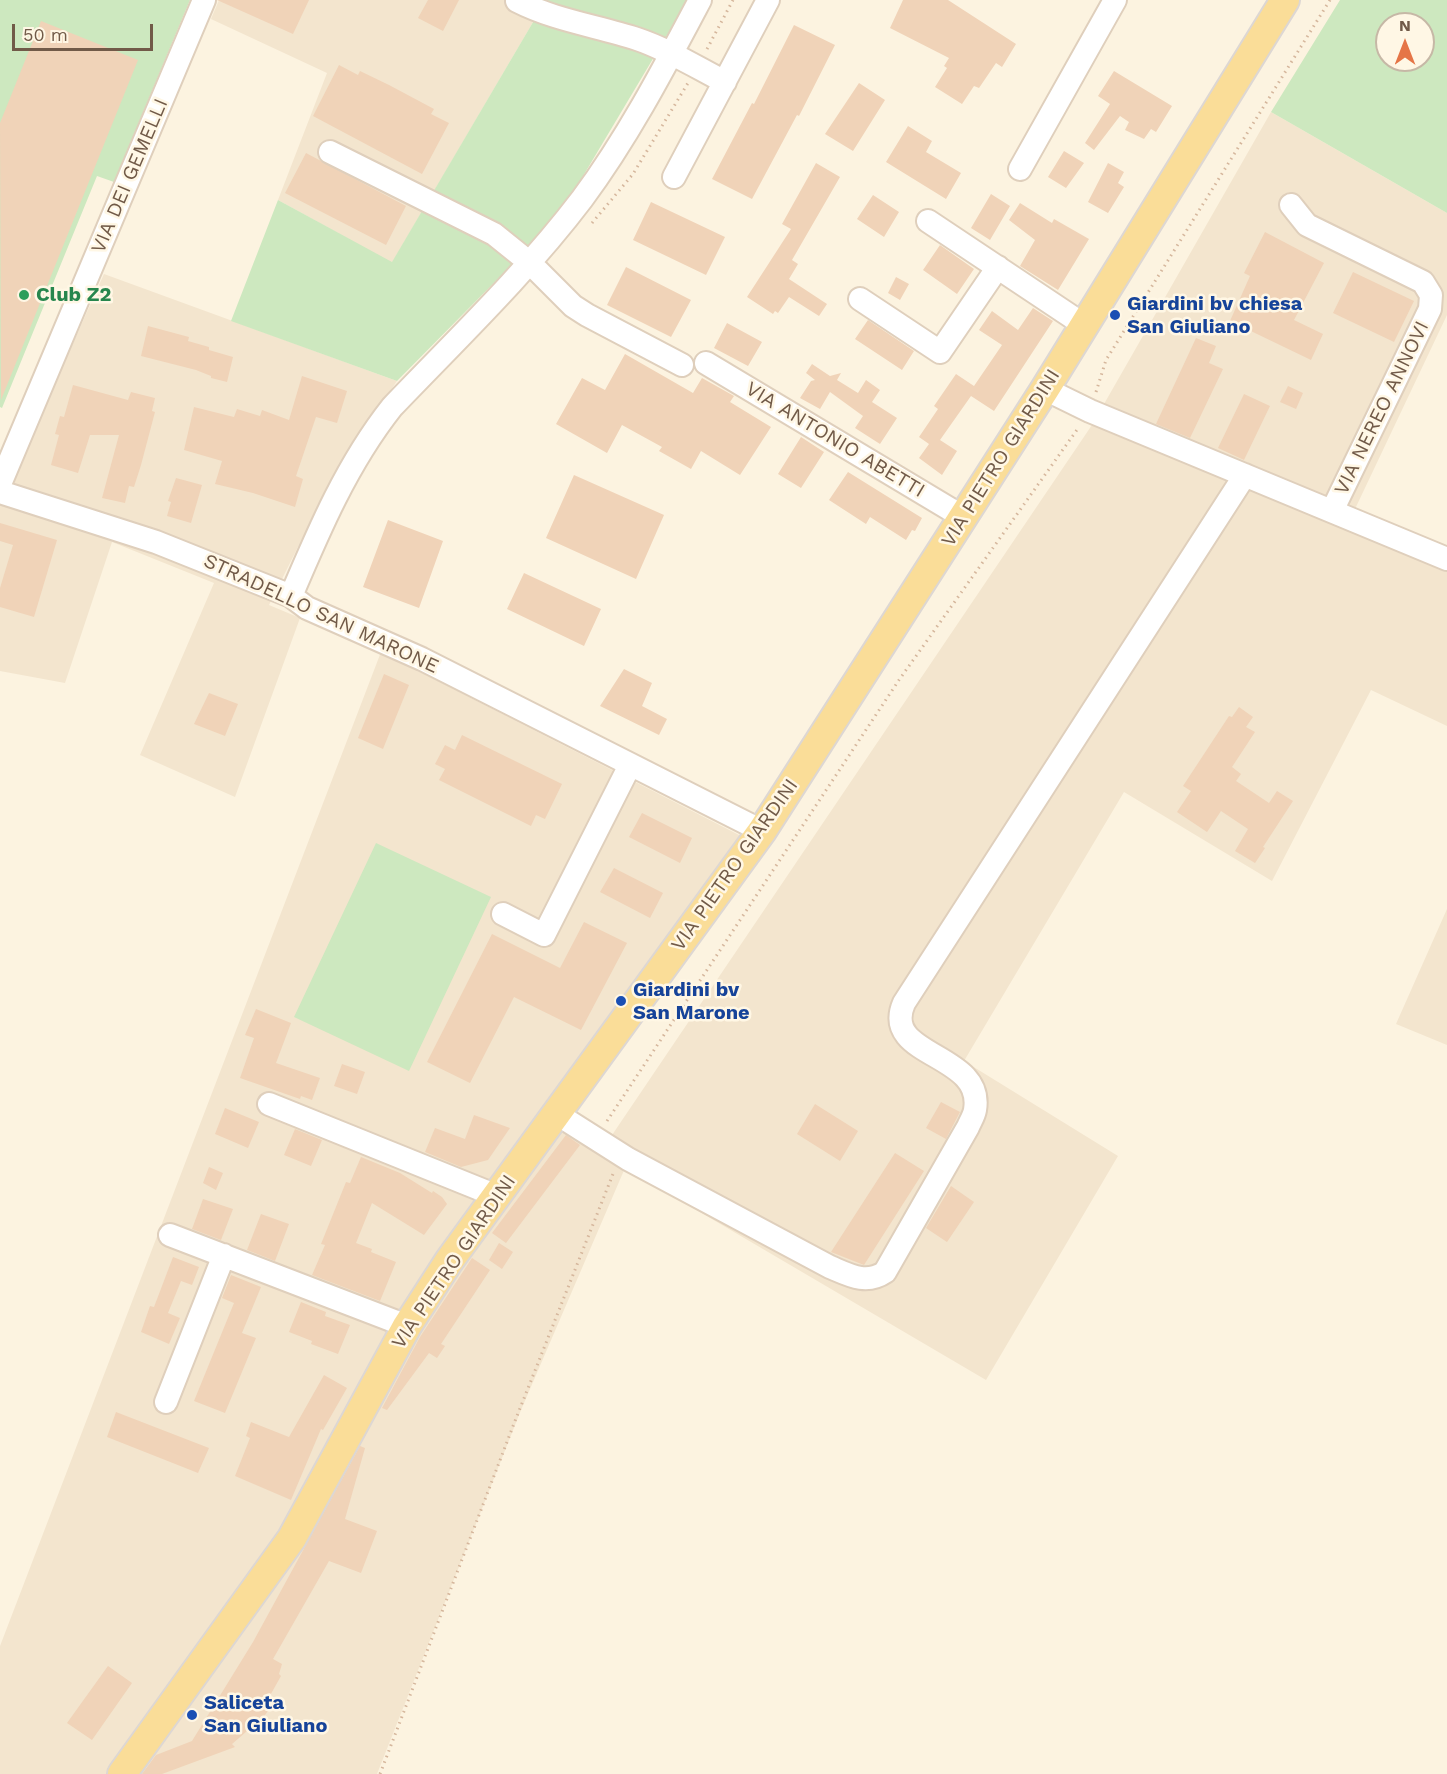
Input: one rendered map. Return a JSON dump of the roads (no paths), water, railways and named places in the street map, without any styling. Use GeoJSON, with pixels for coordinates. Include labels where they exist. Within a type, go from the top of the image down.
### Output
{"type":"FeatureCollection","features":[{"type":"Feature","properties":{"kind":"main road","name":"VIA PIETRO GIARDINI"},"geometry":{"type":"LineString","coordinates":[[122,1774],[292,1538],[407,1326],[450,1261],[762,831],[1046,389],[1283,2]]}},
{"type":"Feature","properties":{"kind":"street","name":"VIA DEI GEMELLI"},"geometry":{"type":"LineString","coordinates":[[0,484],[204,0]]}},
{"type":"Feature","properties":{"kind":"street"},"geometry":{"type":"LineString","coordinates":[[291,596],[321,525],[374,430],[392,407],[530,263],[583,198],[636,118],[700,0]]}},
{"type":"Feature","properties":{"kind":"street"},"geometry":{"type":"LineString","coordinates":[[674,177],[768,0]]}},
{"type":"Feature","properties":{"kind":"street"},"geometry":{"type":"LineString","coordinates":[[1020,169],[1115,0]]}},
{"type":"Feature","properties":{"kind":"street"},"geometry":{"type":"LineString","coordinates":[[517,1],[537,11],[639,40],[724,82]]}},
{"type":"Feature","properties":{"kind":"street"},"geometry":{"type":"LineString","coordinates":[[330,152],[494,234],[530,263],[566,300],[586,315],[682,365]]}},
{"type":"Feature","properties":{"kind":"street","name":"VIA NEREO ANNOVI"},"geometry":{"type":"LineString","coordinates":[[1291,205],[1307,225],[1424,282],[1431,294],[1430,309],[1332,511]]}},
{"type":"Feature","properties":{"kind":"street"},"geometry":{"type":"LineString","coordinates":[[928,221],[1084,325]]}},
{"type":"Feature","properties":{"kind":"street"},"geometry":{"type":"LineString","coordinates":[[860,298],[940,352],[998,267]]}},
{"type":"Feature","properties":{"kind":"street","name":"VIA ANTONIO ABETTI"},"geometry":{"type":"LineString","coordinates":[[706,363],[963,517]]}},
{"type":"Feature","properties":{"kind":"street"},"geometry":{"type":"LineString","coordinates":[[1046,389],[1090,411],[1447,559]]}},
{"type":"Feature","properties":{"kind":"street"},"geometry":{"type":"LineString","coordinates":[[557,1114],[628,1159],[830,1267],[866,1280],[876,1278],[885,1272],[975,1111],[975,1093],[970,1079],[909,1038],[900,1023],[899,1013],[1245,475]]}},
{"type":"Feature","properties":{"kind":"street","name":"STRADELLO SAN MARONE"},"geometry":{"type":"LineString","coordinates":[[0,492],[156,542],[291,596],[307,608],[422,659],[762,831]]}},
{"type":"Feature","properties":{"kind":"street"},"geometry":{"type":"LineString","coordinates":[[503,914],[544,935],[630,765]]}},
{"type":"Feature","properties":{"kind":"street"},"geometry":{"type":"LineString","coordinates":[[269,1104],[497,1196]]}},
{"type":"Feature","properties":{"kind":"street"},"geometry":{"type":"LineString","coordinates":[[170,1234],[407,1326]]}},
{"type":"Feature","properties":{"kind":"street"},"geometry":{"type":"LineString","coordinates":[[166,1402],[224,1255]]}},
{"type":"Feature","properties":{"kind":"place","name":"Club Z2"},"geometry":{"type":"Point","coordinates":[24,295]}},
{"type":"Feature","properties":{"kind":"place","name":"Giardini bv chiesa San Giuliano"},"geometry":{"type":"Point","coordinates":[1115,315]}},
{"type":"Feature","properties":{"kind":"place","name":"Giardini bv San Marone"},"geometry":{"type":"Point","coordinates":[621,1001]}},
{"type":"Feature","properties":{"kind":"place","name":"Saliceta San Giuliano"},"geometry":{"type":"Point","coordinates":[192,1715]}}]}
